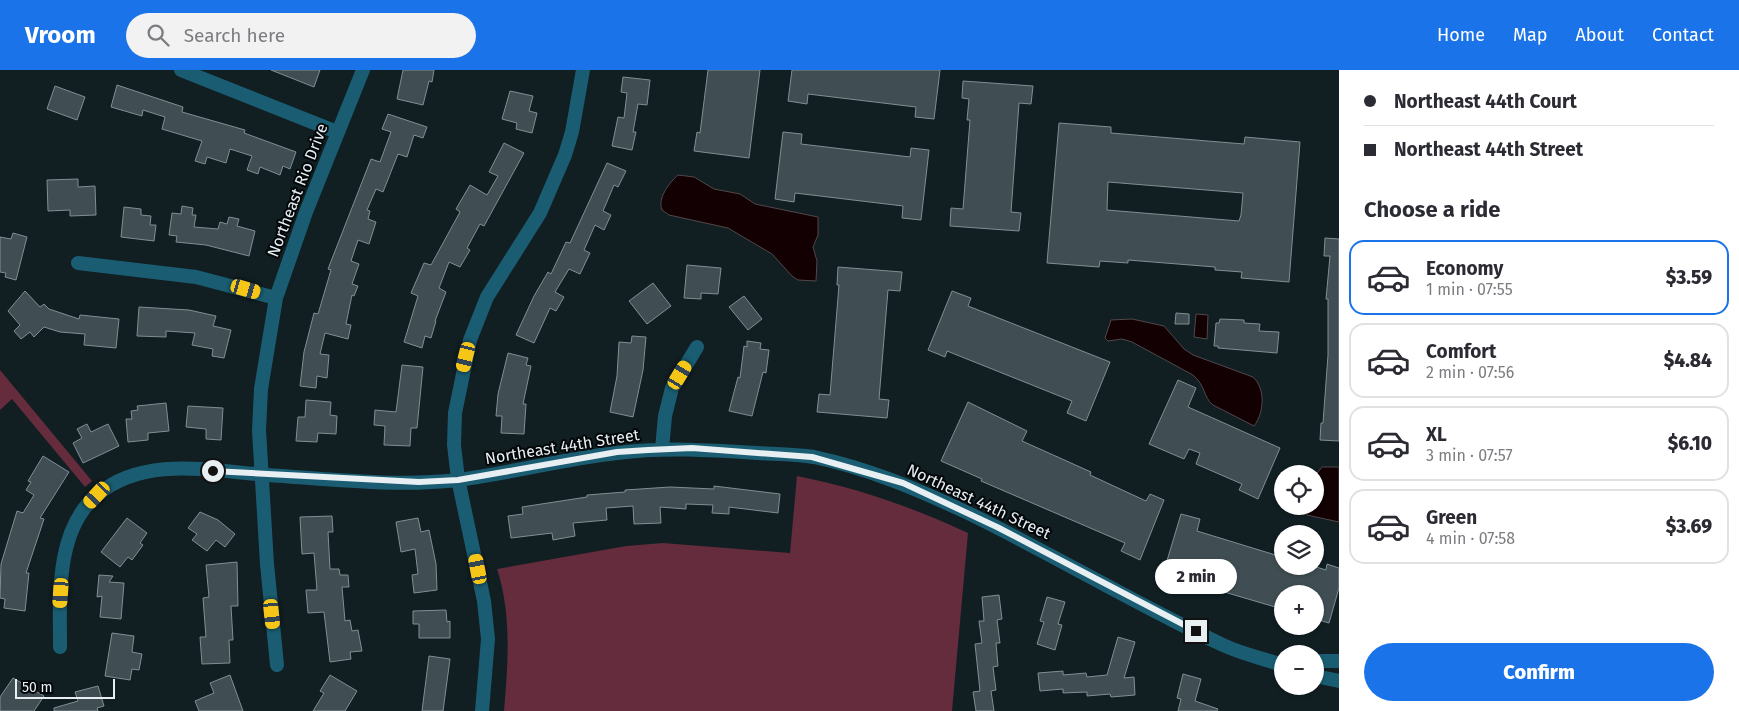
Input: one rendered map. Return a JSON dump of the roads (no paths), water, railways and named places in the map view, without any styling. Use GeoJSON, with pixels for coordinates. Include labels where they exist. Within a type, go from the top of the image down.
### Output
{"type":"FeatureCollection","features":[{"type":"Feature","properties":{"kind":"street"},"geometry":{"type":"LineString","coordinates":[[181,70],[337,132]]}},
{"type":"Feature","properties":{"kind":"street","name":"Northeast Rio Drive"},"geometry":{"type":"LineString","coordinates":[[277,664],[259,430],[261,389],[276,298],[337,132],[353,99],[362,70]]}},
{"type":"Feature","properties":{"kind":"street"},"geometry":{"type":"LineString","coordinates":[[482,711],[488,639],[484,601],[458,480],[454,445],[455,412],[470,340],[487,297],[540,213],[558,175],[572,132],[583,70]]}},
{"type":"Feature","properties":{"kind":"street"},"geometry":{"type":"LineString","coordinates":[[78,263],[196,277],[276,298]]}},
{"type":"Feature","properties":{"kind":"street"},"geometry":{"type":"LineString","coordinates":[[662,449],[665,416],[672,388],[697,348]]}},
{"type":"Feature","properties":{"kind":"street","name":"Northeast 44th Street"},"geometry":{"type":"LineString","coordinates":[[60,647],[60,607],[68,544],[80,516],[97,495],[126,478],[153,470],[181,469],[402,482],[458,480],[617,452],[692,448],[812,457],[903,483],[997,527],[1223,645],[1274,660]]}},
{"type":"Feature","properties":{"kind":"street"},"geometry":{"type":"LineString","coordinates":[[1324,661],[1339,661]]}},
{"type":"Feature","properties":{"kind":"street"},"geometry":{"type":"LineString","coordinates":[[1324,678],[1339,681]]}}]}
